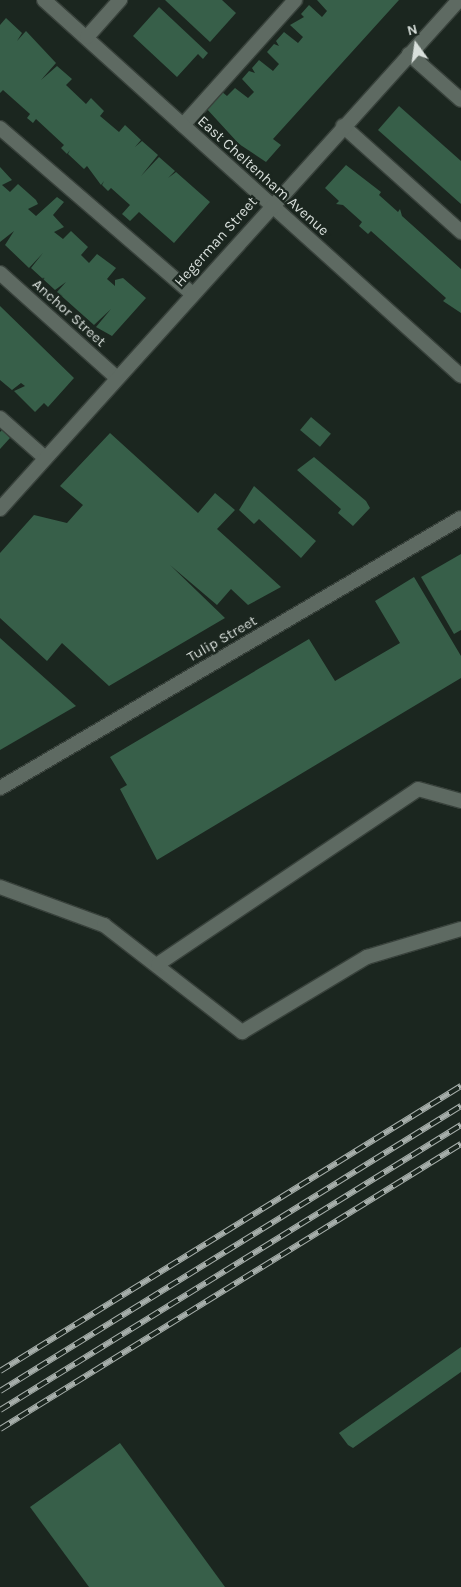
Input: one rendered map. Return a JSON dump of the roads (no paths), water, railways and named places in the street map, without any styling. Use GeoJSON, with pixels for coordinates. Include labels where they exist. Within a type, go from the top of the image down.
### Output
{"type":"FeatureCollection","features":[{"type":"Feature","properties":{"kind":"street","name":"East Cheltenham Avenue"},"geometry":{"type":"LineString","coordinates":[[44,0],[461,376]]}},
{"type":"Feature","properties":{"kind":"street"},"geometry":{"type":"LineString","coordinates":[[87,37],[120,0]]}},
{"type":"Feature","properties":{"kind":"street"},"geometry":{"type":"LineString","coordinates":[[183,125],[295,0]]}},
{"type":"Feature","properties":{"kind":"street","name":"Hegerman Street"},"geometry":{"type":"LineString","coordinates":[[0,509],[270,205],[459,0]]}},
{"type":"Feature","properties":{"kind":"street"},"geometry":{"type":"LineString","coordinates":[[409,54],[461,100]]}},
{"type":"Feature","properties":{"kind":"street"},"geometry":{"type":"LineString","coordinates":[[343,126],[461,232]]}},
{"type":"Feature","properties":{"kind":"street"},"geometry":{"type":"LineString","coordinates":[[0,128],[191,293]]}},
{"type":"Feature","properties":{"kind":"street","name":"Anchor Street"},"geometry":{"type":"LineString","coordinates":[[0,273],[116,377]]}},
{"type":"Feature","properties":{"kind":"street"},"geometry":{"type":"LineString","coordinates":[[0,418],[44,458]]}},
{"type":"Feature","properties":{"kind":"street","name":"Tulip Street"},"geometry":{"type":"LineString","coordinates":[[0,788],[461,518]]}},
{"type":"Feature","properties":{"kind":"street"},"geometry":{"type":"LineString","coordinates":[[158,964],[418,789],[461,800]]}},
{"type":"Feature","properties":{"kind":"street"},"geometry":{"type":"LineString","coordinates":[[0,887],[104,925],[158,964],[242,1032],[367,957],[461,929]]}},
{"type":"Feature","properties":{"kind":"railway"},"geometry":{"type":"LineString","coordinates":[[0,1371],[461,1086]]}},
{"type":"Feature","properties":{"kind":"railway"},"geometry":{"type":"LineString","coordinates":[[0,1391],[461,1106]]}},
{"type":"Feature","properties":{"kind":"railway"},"geometry":{"type":"LineString","coordinates":[[0,1410],[461,1125]]}},
{"type":"Feature","properties":{"kind":"railway"},"geometry":{"type":"LineString","coordinates":[[0,1429],[461,1144]]}}]}
